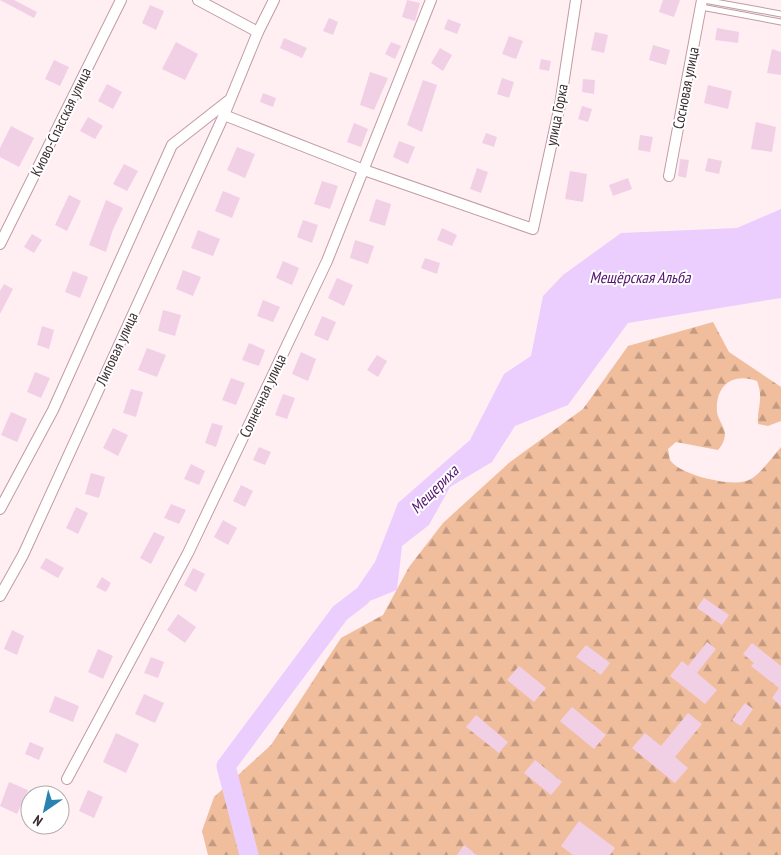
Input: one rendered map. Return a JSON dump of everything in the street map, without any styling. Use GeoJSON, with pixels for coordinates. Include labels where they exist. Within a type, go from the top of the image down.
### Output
{"type":"FeatureCollection","features":[{"type":"Feature","properties":{"kind":"street","name":"Киово-Спасская улица"},"geometry":{"type":"LineString","coordinates":[[0,244],[121,0]]}},
{"type":"Feature","properties":{"kind":"street"},"geometry":{"type":"LineString","coordinates":[[198,0],[258,32]]}},
{"type":"Feature","properties":{"kind":"street","name":"Липовая улица"},"geometry":{"type":"LineString","coordinates":[[0,596],[23,555],[224,115],[228,100],[274,0]]}},
{"type":"Feature","properties":{"kind":"street","name":"Солнечная улица"},"geometry":{"type":"LineString","coordinates":[[67,779],[188,554],[326,261],[431,0]]}},
{"type":"Feature","properties":{"kind":"street","name":"улица Горка"},"geometry":{"type":"LineString","coordinates":[[364,170],[533,229],[560,106],[576,0]]}},
{"type":"Feature","properties":{"kind":"street","name":"Сосновая улица"},"geometry":{"type":"LineString","coordinates":[[669,176],[702,2]]}},
{"type":"Feature","properties":{"kind":"street"},"geometry":{"type":"LineString","coordinates":[[0,509],[53,410],[172,145],[228,100]]}},
{"type":"Feature","properties":{"kind":"street"},"geometry":{"type":"LineString","coordinates":[[224,115],[364,170]]}},
{"type":"Feature","properties":{"kind":"lane"},"geometry":{"type":"LineString","coordinates":[[702,2],[781,14]]}},
{"type":"Feature","properties":{"kind":"lane"},"geometry":{"type":"LineString","coordinates":[[702,2],[781,22]]}},
{"type":"Feature","properties":{"kind":"green space"},"geometry":{"type":"Polygon","coordinates":[[[713,322],[729,352],[781,387],[781,421],[768,426],[758,424],[760,398],[757,381],[740,378],[727,383],[719,395],[717,412],[725,435],[723,443],[718,450],[676,442],[668,449],[670,460],[684,471],[707,479],[742,482],[749,480],[762,470],[781,447],[781,855],[208,855],[202,831],[214,797],[271,745],[341,638],[383,615],[409,567],[443,523],[510,462],[583,409],[628,346],[713,322]]]}},
{"type":"Feature","properties":{"kind":"water","name":"Мещёрская Альба"},"geometry":{"type":"Polygon","coordinates":[[[781,209],[781,298],[628,323],[568,405],[515,426],[492,462],[450,487],[429,525],[402,546],[397,590],[340,613],[375,562],[398,503],[470,440],[504,374],[531,356],[543,296],[563,275],[621,233],[737,228],[781,209]]]}},
{"type":"Feature","properties":{"kind":"building"},"geometry":{"type":"Polygon","coordinates":[[[0,0],[14,0],[37,12],[34,18],[0,0]]]}},
{"type":"Feature","properties":{"kind":"building"},"geometry":{"type":"Polygon","coordinates":[[[407,0],[420,3],[415,21],[402,17],[407,0]]]}},
{"type":"Feature","properties":{"kind":"building"},"geometry":{"type":"Polygon","coordinates":[[[663,0],[680,0],[674,17],[659,12],[663,0]]]}},
{"type":"Feature","properties":{"kind":"building"},"geometry":{"type":"Polygon","coordinates":[[[150,5],[164,11],[156,30],[142,23],[150,5]]]}},
{"type":"Feature","properties":{"kind":"building"},"geometry":{"type":"Polygon","coordinates":[[[329,18],[338,22],[333,35],[323,31],[329,18]]]}},
{"type":"Feature","properties":{"kind":"building"},"geometry":{"type":"Polygon","coordinates":[[[448,19],[461,24],[457,34],[444,29],[448,19]]]}},
{"type":"Feature","properties":{"kind":"building"},"geometry":{"type":"Polygon","coordinates":[[[717,28],[739,32],[738,43],[715,40],[717,28]]]}},
{"type":"Feature","properties":{"kind":"building"},"geometry":{"type":"Polygon","coordinates":[[[595,32],[608,35],[604,53],[591,50],[595,32]]]}},
{"type":"Feature","properties":{"kind":"building"},"geometry":{"type":"Polygon","coordinates":[[[509,36],[523,41],[516,59],[502,54],[509,36]]]}},
{"type":"Feature","properties":{"kind":"building"},"geometry":{"type":"Polygon","coordinates":[[[284,38],[307,48],[302,58],[280,48],[284,38]]]}},
{"type":"Feature","properties":{"kind":"building"},"geometry":{"type":"Polygon","coordinates":[[[176,42],[198,54],[185,80],[162,69],[176,42]]]}},
{"type":"Feature","properties":{"kind":"building"},"geometry":{"type":"Polygon","coordinates":[[[391,42],[401,46],[395,59],[385,54],[391,42]]]}},
{"type":"Feature","properties":{"kind":"building"},"geometry":{"type":"Polygon","coordinates":[[[653,45],[670,50],[666,65],[649,60],[653,45]]]}},
{"type":"Feature","properties":{"kind":"building"},"geometry":{"type":"Polygon","coordinates":[[[440,48],[452,55],[443,71],[431,63],[440,48]]]}},
{"type":"Feature","properties":{"kind":"building"},"geometry":{"type":"Polygon","coordinates":[[[772,49],[781,52],[781,75],[767,73],[772,49]]]}},
{"type":"Feature","properties":{"kind":"building"},"geometry":{"type":"Polygon","coordinates":[[[541,59],[551,61],[549,71],[539,69],[541,59]]]}},
{"type":"Feature","properties":{"kind":"building"},"geometry":{"type":"Polygon","coordinates":[[[54,60],[69,67],[60,86],[45,79],[54,60]]]}},
{"type":"Feature","properties":{"kind":"building"},"geometry":{"type":"Polygon","coordinates":[[[370,72],[388,78],[374,110],[360,105],[370,72]]]}},
{"type":"Feature","properties":{"kind":"building"},"geometry":{"type":"Polygon","coordinates":[[[502,78],[514,82],[509,98],[497,94],[502,78]]]}},
{"type":"Feature","properties":{"kind":"building"},"geometry":{"type":"Polygon","coordinates":[[[583,79],[595,80],[594,94],[582,92],[583,79]]]}},
{"type":"Feature","properties":{"kind":"building"},"geometry":{"type":"Polygon","coordinates":[[[423,80],[437,85],[422,132],[407,125],[423,80]]]}},
{"type":"Feature","properties":{"kind":"building"},"geometry":{"type":"Polygon","coordinates":[[[107,84],[122,92],[113,109],[98,101],[107,84]]]}},
{"type":"Feature","properties":{"kind":"building"},"geometry":{"type":"Polygon","coordinates":[[[708,85],[732,91],[728,109],[704,103],[708,85]]]}},
{"type":"Feature","properties":{"kind":"building"},"geometry":{"type":"Polygon","coordinates":[[[263,93],[276,98],[273,107],[260,102],[263,93]]]}},
{"type":"Feature","properties":{"kind":"building"},"geometry":{"type":"Polygon","coordinates":[[[582,106],[592,109],[588,122],[578,119],[582,106]]]}},
{"type":"Feature","properties":{"kind":"building"},"geometry":{"type":"Polygon","coordinates":[[[88,117],[103,126],[95,139],[80,131],[88,117]]]}},
{"type":"Feature","properties":{"kind":"building"},"geometry":{"type":"Polygon","coordinates":[[[756,122],[776,127],[772,152],[751,149],[756,122]]]}},
{"type":"Feature","properties":{"kind":"building"},"geometry":{"type":"Polygon","coordinates":[[[354,123],[368,129],[361,147],[347,142],[354,123]]]}},
{"type":"Feature","properties":{"kind":"building"},"geometry":{"type":"Polygon","coordinates":[[[11,126],[34,138],[19,167],[0,157],[0,148],[11,126]]]}},
{"type":"Feature","properties":{"kind":"building"},"geometry":{"type":"Polygon","coordinates":[[[486,133],[497,137],[494,147],[482,143],[486,133]]]}},
{"type":"Feature","properties":{"kind":"building"},"geometry":{"type":"Polygon","coordinates":[[[640,135],[653,137],[650,152],[638,150],[640,135]]]}},
{"type":"Feature","properties":{"kind":"building"},"geometry":{"type":"Polygon","coordinates":[[[399,141],[415,147],[408,164],[393,157],[399,141]]]}},
{"type":"Feature","properties":{"kind":"building"},"geometry":{"type":"Polygon","coordinates":[[[237,147],[255,154],[245,178],[227,170],[237,147]]]}},
{"type":"Feature","properties":{"kind":"building"},"geometry":{"type":"Polygon","coordinates":[[[708,158],[722,161],[719,174],[705,171],[708,158]]]}},
{"type":"Feature","properties":{"kind":"building"},"geometry":{"type":"Polygon","coordinates":[[[680,159],[689,160],[686,178],[678,176],[680,159]]]}},
{"type":"Feature","properties":{"kind":"building"},"geometry":{"type":"Polygon","coordinates":[[[124,164],[138,171],[127,191],[113,184],[124,164]]]}},
{"type":"Feature","properties":{"kind":"building"},"geometry":{"type":"Polygon","coordinates":[[[477,168],[488,172],[481,193],[470,189],[477,168]]]}},
{"type":"Feature","properties":{"kind":"building"},"geometry":{"type":"Polygon","coordinates":[[[570,171],[587,174],[583,202],[565,199],[570,171]]]}},
{"type":"Feature","properties":{"kind":"building"},"geometry":{"type":"Polygon","coordinates":[[[628,178],[632,189],[613,196],[609,185],[628,178]]]}},
{"type":"Feature","properties":{"kind":"building"},"geometry":{"type":"Polygon","coordinates":[[[322,181],[338,186],[330,209],[314,204],[322,181]]]}},
{"type":"Feature","properties":{"kind":"building"},"geometry":{"type":"Polygon","coordinates":[[[223,191],[240,198],[232,218],[215,211],[223,191]]]}},
{"type":"Feature","properties":{"kind":"building"},"geometry":{"type":"Polygon","coordinates":[[[69,195],[81,201],[67,231],[55,225],[69,195]]]}},
{"type":"Feature","properties":{"kind":"building"},"geometry":{"type":"Polygon","coordinates":[[[376,199],[391,204],[385,226],[369,221],[376,199]]]}},
{"type":"Feature","properties":{"kind":"building"},"geometry":{"type":"Polygon","coordinates":[[[106,200],[123,208],[112,232],[106,252],[89,245],[106,200]]]}},
{"type":"Feature","properties":{"kind":"building"},"geometry":{"type":"Polygon","coordinates":[[[303,220],[318,225],[312,243],[297,237],[303,220]]]}},
{"type":"Feature","properties":{"kind":"building"},"geometry":{"type":"Polygon","coordinates":[[[442,228],[457,235],[452,246],[437,240],[442,228]]]}},
{"type":"Feature","properties":{"kind":"building"},"geometry":{"type":"Polygon","coordinates":[[[198,230],[220,239],[213,256],[191,248],[198,230]]]}},
{"type":"Feature","properties":{"kind":"building"},"geometry":{"type":"Polygon","coordinates":[[[32,234],[42,240],[34,253],[24,247],[32,234]]]}},
{"type":"Feature","properties":{"kind":"building"},"geometry":{"type":"Polygon","coordinates":[[[355,240],[374,246],[368,264],[350,258],[355,240]]]}},
{"type":"Feature","properties":{"kind":"building"},"geometry":{"type":"Polygon","coordinates":[[[425,258],[440,263],[437,274],[421,268],[425,258]]]}},
{"type":"Feature","properties":{"kind":"building"},"geometry":{"type":"Polygon","coordinates":[[[283,261],[299,268],[292,285],[276,278],[283,261]]]}},
{"type":"Feature","properties":{"kind":"building"},"geometry":{"type":"Polygon","coordinates":[[[183,270],[201,277],[193,296],[176,289],[183,270]]]}},
{"type":"Feature","properties":{"kind":"building"},"geometry":{"type":"Polygon","coordinates":[[[73,271],[88,277],[80,298],[65,292],[73,271]]]}},
{"type":"Feature","properties":{"kind":"building"},"geometry":{"type":"Polygon","coordinates":[[[337,278],[353,285],[344,306],[328,298],[337,278]]]}},
{"type":"Feature","properties":{"kind":"building"},"geometry":{"type":"Polygon","coordinates":[[[4,284],[13,289],[0,314],[0,291],[4,284]]]}},
{"type":"Feature","properties":{"kind":"building"},"geometry":{"type":"Polygon","coordinates":[[[263,300],[280,307],[273,322],[257,316],[263,300]]]}},
{"type":"Feature","properties":{"kind":"building"},"geometry":{"type":"Polygon","coordinates":[[[163,310],[181,315],[175,336],[158,331],[163,310]]]}},
{"type":"Feature","properties":{"kind":"building"},"geometry":{"type":"Polygon","coordinates":[[[322,316],[336,322],[328,341],[314,335],[322,316]]]}},
{"type":"Feature","properties":{"kind":"building"},"geometry":{"type":"Polygon","coordinates":[[[42,326],[54,330],[49,349],[37,345],[42,326]]]}},
{"type":"Feature","properties":{"kind":"building"},"geometry":{"type":"Polygon","coordinates":[[[249,343],[265,350],[259,366],[242,360],[249,343]]]}},
{"type":"Feature","properties":{"kind":"building"},"geometry":{"type":"Polygon","coordinates":[[[147,348],[166,355],[157,377],[138,370],[147,348]]]}},
{"type":"Feature","properties":{"kind":"building"},"geometry":{"type":"Polygon","coordinates":[[[301,352],[316,359],[308,381],[292,374],[301,352]]]}},
{"type":"Feature","properties":{"kind":"building"},"geometry":{"type":"Polygon","coordinates":[[[377,355],[387,361],[378,377],[367,370],[377,355]]]}},
{"type":"Feature","properties":{"kind":"building"},"geometry":{"type":"Polygon","coordinates":[[[35,372],[50,378],[41,398],[27,392],[35,372]]]}},
{"type":"Feature","properties":{"kind":"building"},"geometry":{"type":"Polygon","coordinates":[[[231,378],[245,383],[236,405],[222,400],[231,378]]]}},
{"type":"Feature","properties":{"kind":"building"},"geometry":{"type":"Polygon","coordinates":[[[131,389],[143,392],[136,417],[123,413],[131,389]]]}},
{"type":"Feature","properties":{"kind":"building"},"geometry":{"type":"Polygon","coordinates":[[[283,394],[295,398],[287,419],[275,415],[283,394]]]}},
{"type":"Feature","properties":{"kind":"building"},"geometry":{"type":"Polygon","coordinates":[[[11,412],[27,419],[17,442],[1,435],[11,412]]]}},
{"type":"Feature","properties":{"kind":"building"},"geometry":{"type":"Polygon","coordinates":[[[212,423],[223,426],[216,447],[205,443],[212,423]]]}},
{"type":"Feature","properties":{"kind":"building"},"geometry":{"type":"Polygon","coordinates":[[[113,428],[128,435],[118,456],[103,448],[113,428]]]}},
{"type":"Feature","properties":{"kind":"building"},"geometry":{"type":"Polygon","coordinates":[[[259,447],[271,452],[265,465],[253,460],[259,447]]]}},
{"type":"Feature","properties":{"kind":"building"},"geometry":{"type":"Polygon","coordinates":[[[191,464],[205,471],[199,485],[184,479],[191,464]]]}},
{"type":"Feature","properties":{"kind":"building"},"geometry":{"type":"Polygon","coordinates":[[[91,473],[105,477],[99,498],[85,494],[91,473]]]}},
{"type":"Feature","properties":{"kind":"building"},"geometry":{"type":"Polygon","coordinates":[[[241,485],[253,491],[245,507],[233,501],[241,485]]]}},
{"type":"Feature","properties":{"kind":"building"},"geometry":{"type":"Polygon","coordinates":[[[171,504],[186,510],[179,524],[164,518],[171,504]]]}},
{"type":"Feature","properties":{"kind":"building"},"geometry":{"type":"Polygon","coordinates":[[[76,507],[88,513],[78,534],[66,528],[76,507]]]}},
{"type":"Feature","properties":{"kind":"building"},"geometry":{"type":"Polygon","coordinates":[[[223,520],[237,528],[228,545],[214,537],[223,520]]]}},
{"type":"Feature","properties":{"kind":"building"},"geometry":{"type":"Polygon","coordinates":[[[154,532],[165,537],[151,564],[140,558],[154,532]]]}},
{"type":"Feature","properties":{"kind":"building"},"geometry":{"type":"Polygon","coordinates":[[[46,558],[64,568],[58,578],[40,568],[46,558]]]}},
{"type":"Feature","properties":{"kind":"building"},"geometry":{"type":"Polygon","coordinates":[[[193,568],[205,574],[196,592],[184,585],[193,568]]]}},
{"type":"Feature","properties":{"kind":"building"},"geometry":{"type":"Polygon","coordinates":[[[102,577],[111,583],[106,592],[96,587],[102,577]]]}},
{"type":"Feature","properties":{"kind":"building"},"geometry":{"type":"Polygon","coordinates":[[[704,598],[729,615],[722,625],[697,608],[704,598]]]}},
{"type":"Feature","properties":{"kind":"building"},"geometry":{"type":"Polygon","coordinates":[[[178,614],[196,627],[185,643],[167,630],[178,614]]]}},
{"type":"Feature","properties":{"kind":"building"},"geometry":{"type":"Polygon","coordinates":[[[12,630],[24,636],[17,655],[4,649],[12,630]]]}},
{"type":"Feature","properties":{"kind":"building"},"geometry":{"type":"Polygon","coordinates":[[[707,642],[716,649],[697,673],[717,690],[705,704],[670,676],[682,661],[688,666],[707,642]]]}},
{"type":"Feature","properties":{"kind":"building"},"geometry":{"type":"Polygon","coordinates":[[[752,643],[781,666],[781,706],[772,698],[779,688],[751,666],[754,663],[743,654],[752,643]]]}},
{"type":"Feature","properties":{"kind":"building"},"geometry":{"type":"Polygon","coordinates":[[[586,645],[610,663],[601,675],[576,657],[586,645]]]}},
{"type":"Feature","properties":{"kind":"building"},"geometry":{"type":"Polygon","coordinates":[[[98,649],[113,656],[103,679],[88,672],[98,649]]]}},
{"type":"Feature","properties":{"kind":"building"},"geometry":{"type":"Polygon","coordinates":[[[151,657],[164,662],[158,678],[144,673],[151,657]]]}},
{"type":"Feature","properties":{"kind":"building"},"geometry":{"type":"Polygon","coordinates":[[[519,666],[546,688],[534,702],[507,680],[519,666]]]}},
{"type":"Feature","properties":{"kind":"building"},"geometry":{"type":"Polygon","coordinates":[[[144,694],[164,703],[155,723],[135,714],[144,694]]]}},
{"type":"Feature","properties":{"kind":"building"},"geometry":{"type":"Polygon","coordinates":[[[55,696],[79,706],[73,722],[49,712],[55,696]]]}},
{"type":"Feature","properties":{"kind":"building"},"geometry":{"type":"Polygon","coordinates":[[[745,703],[753,709],[741,726],[732,720],[745,703]]]}},
{"type":"Feature","properties":{"kind":"building"},"geometry":{"type":"Polygon","coordinates":[[[572,707],[606,735],[594,749],[560,721],[572,707]]]}},
{"type":"Feature","properties":{"kind":"building"},"geometry":{"type":"Polygon","coordinates":[[[688,713],[702,724],[675,757],[688,768],[675,783],[632,748],[645,733],[661,746],[688,713]]]}},
{"type":"Feature","properties":{"kind":"building"},"geometry":{"type":"Polygon","coordinates":[[[476,715],[508,742],[499,753],[466,727],[476,715]]]}},
{"type":"Feature","properties":{"kind":"building"},"geometry":{"type":"Polygon","coordinates":[[[116,733],[139,744],[126,773],[103,762],[116,733]]]}},
{"type":"Feature","properties":{"kind":"building"},"geometry":{"type":"Polygon","coordinates":[[[30,742],[44,748],[39,760],[25,754],[30,742]]]}},
{"type":"Feature","properties":{"kind":"building"},"geometry":{"type":"Polygon","coordinates":[[[535,760],[562,782],[551,795],[524,773],[535,760]]]}},
{"type":"Feature","properties":{"kind":"building"},"geometry":{"type":"Polygon","coordinates":[[[9,782],[20,787],[20,807],[17,814],[0,806],[9,782]]]}},
{"type":"Feature","properties":{"kind":"building"},"geometry":{"type":"Polygon","coordinates":[[[88,790],[103,797],[94,818],[79,811],[88,790]]]}},
{"type":"Feature","properties":{"kind":"building"},"geometry":{"type":"Polygon","coordinates":[[[579,821],[615,848],[610,855],[573,855],[561,846],[579,821]]]}},
{"type":"Feature","properties":{"kind":"building"},"geometry":{"type":"Polygon","coordinates":[[[464,845],[477,855],[457,855],[464,845]]]}},
{"type":"Feature","properties":{"kind":"waterway","name":"Мещериха"},"geometry":{"type":"LineString","coordinates":[[249,855],[226,766],[340,613],[361,597]]}}]}
